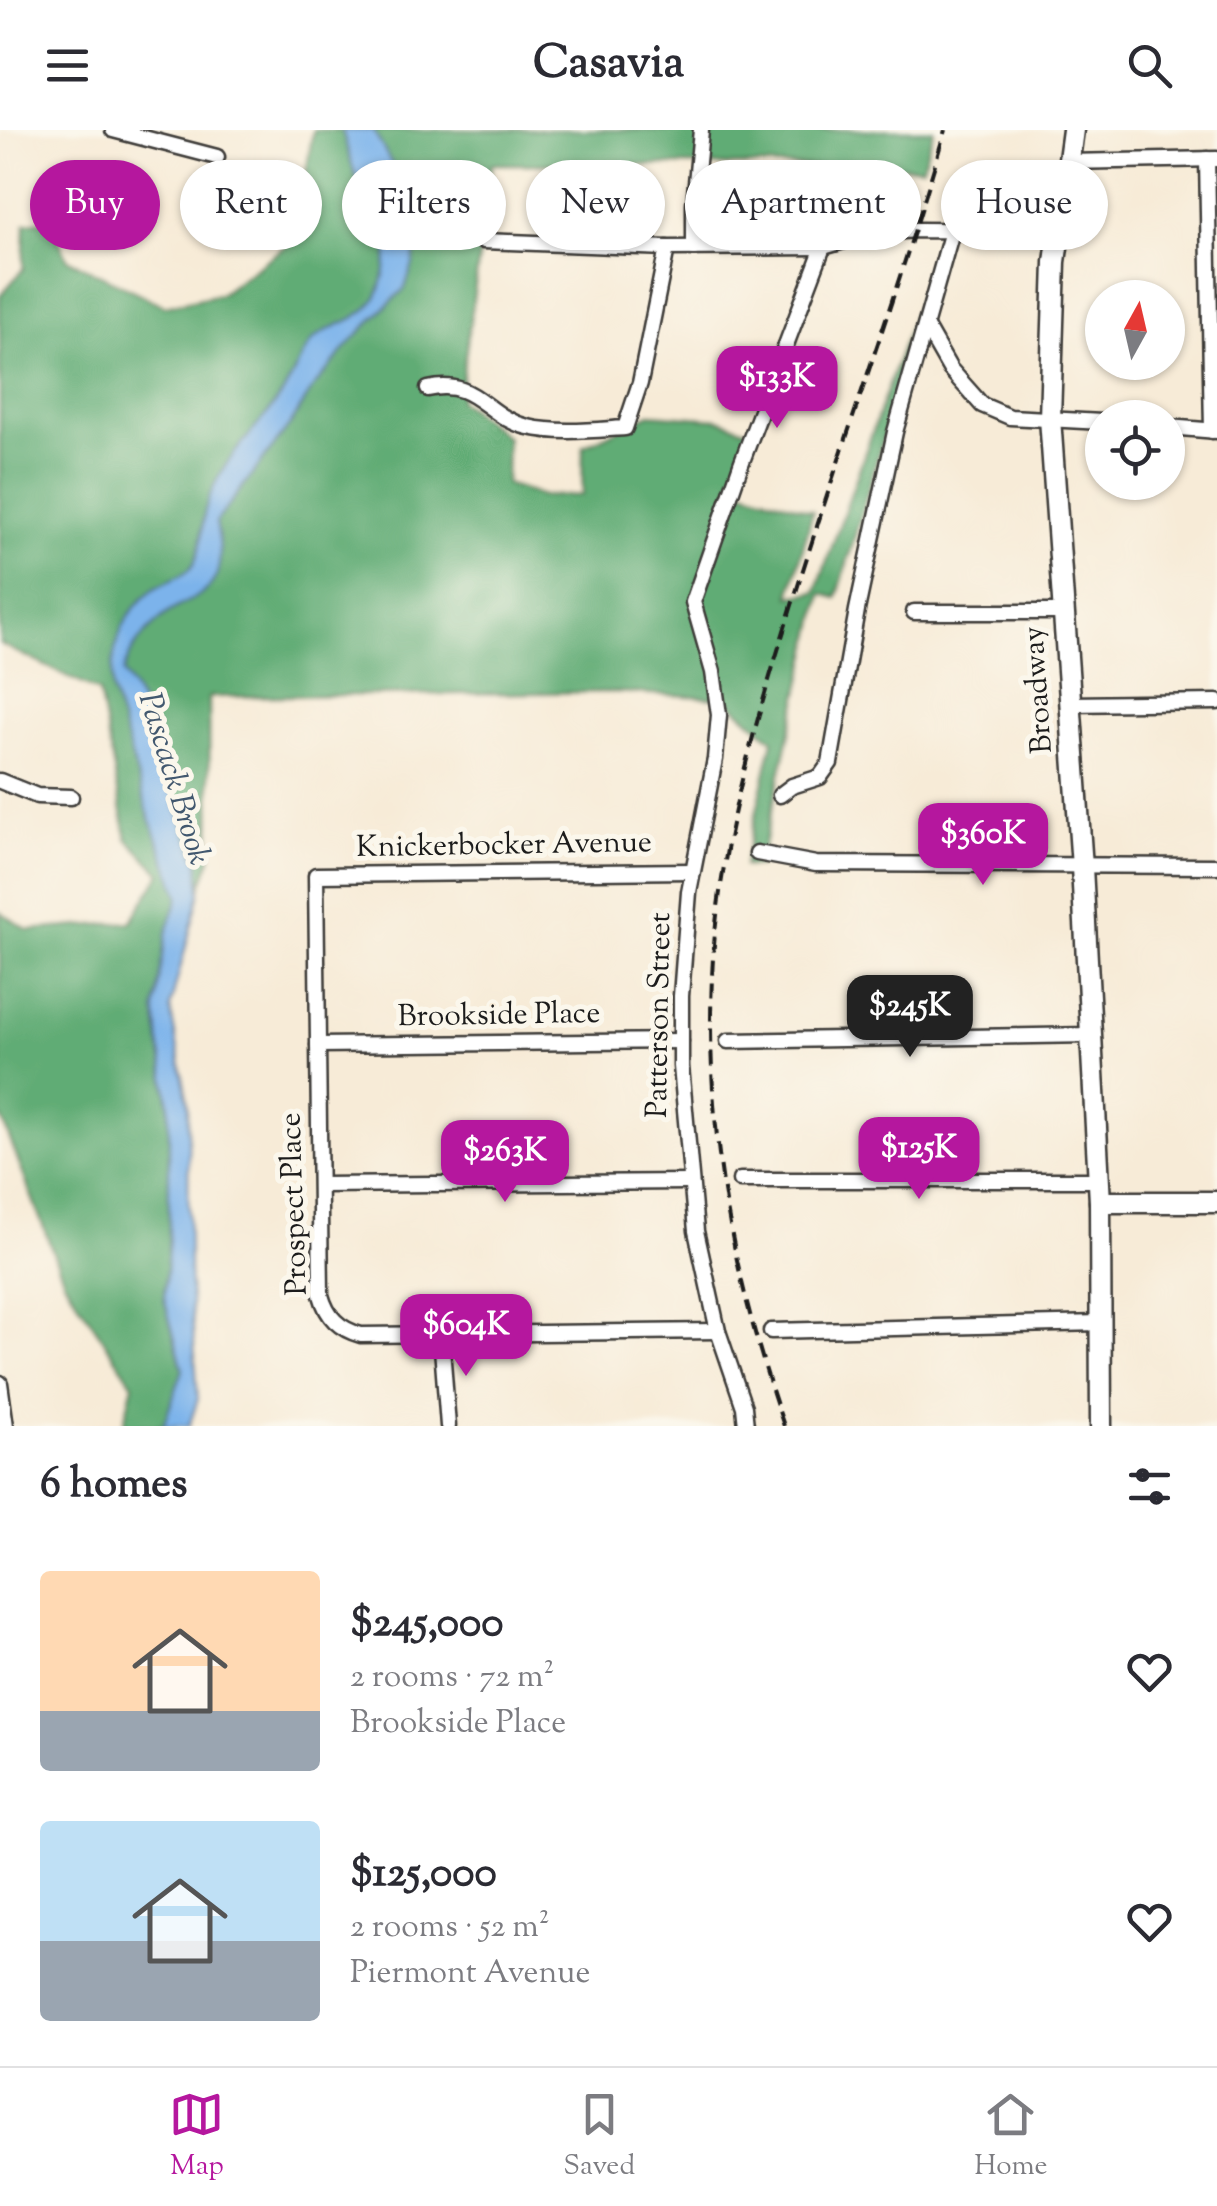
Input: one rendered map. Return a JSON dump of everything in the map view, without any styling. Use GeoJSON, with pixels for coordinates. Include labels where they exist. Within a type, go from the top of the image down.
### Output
{"type":"FeatureCollection","features":[{"type":"Feature","properties":{"kind":"street"},"geometry":{"type":"LineString","coordinates":[[113,130],[217,156]]}},
{"type":"Feature","properties":{"kind":"street"},"geometry":{"type":"LineString","coordinates":[[698,160],[701,130]]}},
{"type":"Feature","properties":{"kind":"street","name":"Broadway"},"geometry":{"type":"LineString","coordinates":[[1068,160],[1073,130]]}},
{"type":"Feature","properties":{"kind":"street"},"geometry":{"type":"LineString","coordinates":[[1108,161],[1212,159],[1214,431],[1185,428]]}},
{"type":"Feature","properties":{"kind":"street"},"geometry":{"type":"LineString","coordinates":[[506,242],[685,248]]}},
{"type":"Feature","properties":{"kind":"street"},"geometry":{"type":"LineString","coordinates":[[428,390],[445,385],[464,388],[506,420],[533,428],[625,428],[640,382],[667,248]]}},
{"type":"Feature","properties":{"kind":"street","name":"Patterson Street"},"geometry":{"type":"LineString","coordinates":[[746,1426],[744,1406],[705,1282],[689,1182],[681,1041],[683,944],[719,715],[713,672],[693,602],[822,250]]}},
{"type":"Feature","properties":{"kind":"street"},"geometry":{"type":"LineString","coordinates":[[780,796],[792,786],[820,778],[830,763],[856,610],[895,432],[947,250]]}},
{"type":"Feature","properties":{"kind":"street","name":"Broadway"},"geometry":{"type":"LineString","coordinates":[[1057,250],[1050,418],[1082,868],[1100,1202],[1101,1426]]}},
{"type":"Feature","properties":{"kind":"street"},"geometry":{"type":"LineString","coordinates":[[926,327],[950,369],[982,406],[1010,417],[1085,421]]}},
{"type":"Feature","properties":{"kind":"street"},"geometry":{"type":"LineString","coordinates":[[914,612],[1064,612]]}},
{"type":"Feature","properties":{"kind":"street"},"geometry":{"type":"LineString","coordinates":[[1070,704],[1217,702]]}},
{"type":"Feature","properties":{"kind":"street"},"geometry":{"type":"LineString","coordinates":[[0,781],[37,796],[72,797]]}},
{"type":"Feature","properties":{"kind":"street"},"geometry":{"type":"LineString","coordinates":[[757,853],[816,864],[1217,866]]}},
{"type":"Feature","properties":{"kind":"street","name":"Knickerbocker Avenue"},"geometry":{"type":"LineString","coordinates":[[316,875],[692,871]]}},
{"type":"Feature","properties":{"kind":"street","name":"Prospect Place"},"geometry":{"type":"LineString","coordinates":[[316,875],[322,1295],[331,1318],[339,1326],[361,1335],[718,1331]]}},
{"type":"Feature","properties":{"kind":"street"},"geometry":{"type":"LineString","coordinates":[[728,1041],[1091,1035]]}},
{"type":"Feature","properties":{"kind":"street","name":"Brookside Place"},"geometry":{"type":"LineString","coordinates":[[318,1045],[681,1041]]}},
{"type":"Feature","properties":{"kind":"street"},"geometry":{"type":"LineString","coordinates":[[740,1180],[1098,1180]]}},
{"type":"Feature","properties":{"kind":"street"},"geometry":{"type":"LineString","coordinates":[[320,1184],[689,1182]]}},
{"type":"Feature","properties":{"kind":"street"},"geometry":{"type":"LineString","coordinates":[[1100,1202],[1217,1202]]}},
{"type":"Feature","properties":{"kind":"street"},"geometry":{"type":"LineString","coordinates":[[771,1330],[1101,1323]]}},
{"type":"Feature","properties":{"kind":"street"},"geometry":{"type":"LineString","coordinates":[[440,1334],[448,1426]]}},
{"type":"Feature","properties":{"kind":"street"},"geometry":{"type":"LineString","coordinates":[[0,1383],[6,1426]]}},
{"type":"Feature","properties":{"kind":"green space"},"geometry":{"type":"Polygon","coordinates":[[[313,130],[934,130],[922,167],[921,160],[685,160],[685,165],[665,165],[665,160],[526,160],[526,164],[506,164],[506,160],[342,160],[342,250],[480,250],[459,401],[507,437],[506,484],[543,496],[582,495],[583,446],[650,414],[718,419],[753,432],[730,486],[813,511],[790,596],[816,592],[941,238],[837,598],[822,594],[759,866],[744,866],[773,740],[724,698],[613,692],[209,697],[211,859],[155,1009],[169,1105],[169,1237],[164,1298],[183,1371],[163,1426],[123,1426],[133,1384],[64,1281],[0,1114],[0,912],[28,930],[131,922],[161,873],[127,839],[99,692],[0,644],[0,296],[23,269],[25,223],[30,222],[30,250],[64,250],[68,259],[165,306],[220,294],[280,250],[322,250],[322,160],[308,160],[313,130]]]}},
{"type":"Feature","properties":{"kind":"water"},"geometry":{"type":"Polygon","coordinates":[[[342,130],[373,130],[390,160],[351,160],[342,130]]]}},
{"type":"Feature","properties":{"kind":"water"},"geometry":{"type":"Polygon","coordinates":[[[387,250],[415,250],[405,288],[356,336],[312,389],[292,422],[216,522],[220,558],[210,586],[150,628],[134,648],[123,673],[155,726],[176,805],[199,864],[200,893],[170,1007],[188,1103],[189,1270],[198,1399],[189,1426],[163,1426],[183,1370],[164,1298],[169,1237],[169,1105],[155,1009],[166,934],[179,896],[148,813],[112,690],[113,661],[120,634],[133,610],[154,589],[192,566],[206,507],[220,474],[282,394],[312,341],[361,314],[374,300],[387,250]]]}},
{"type":"Feature","properties":{"kind":"railway"},"geometry":{"type":"LineString","coordinates":[[784,1426],[749,1311],[717,1138],[711,1019],[717,913],[732,824],[766,692],[945,130]]}},
{"type":"Feature","properties":{"kind":"water label","name":"Pascack Brook"},"geometry":{"type":"Point","coordinates":[173,779]}}]}
